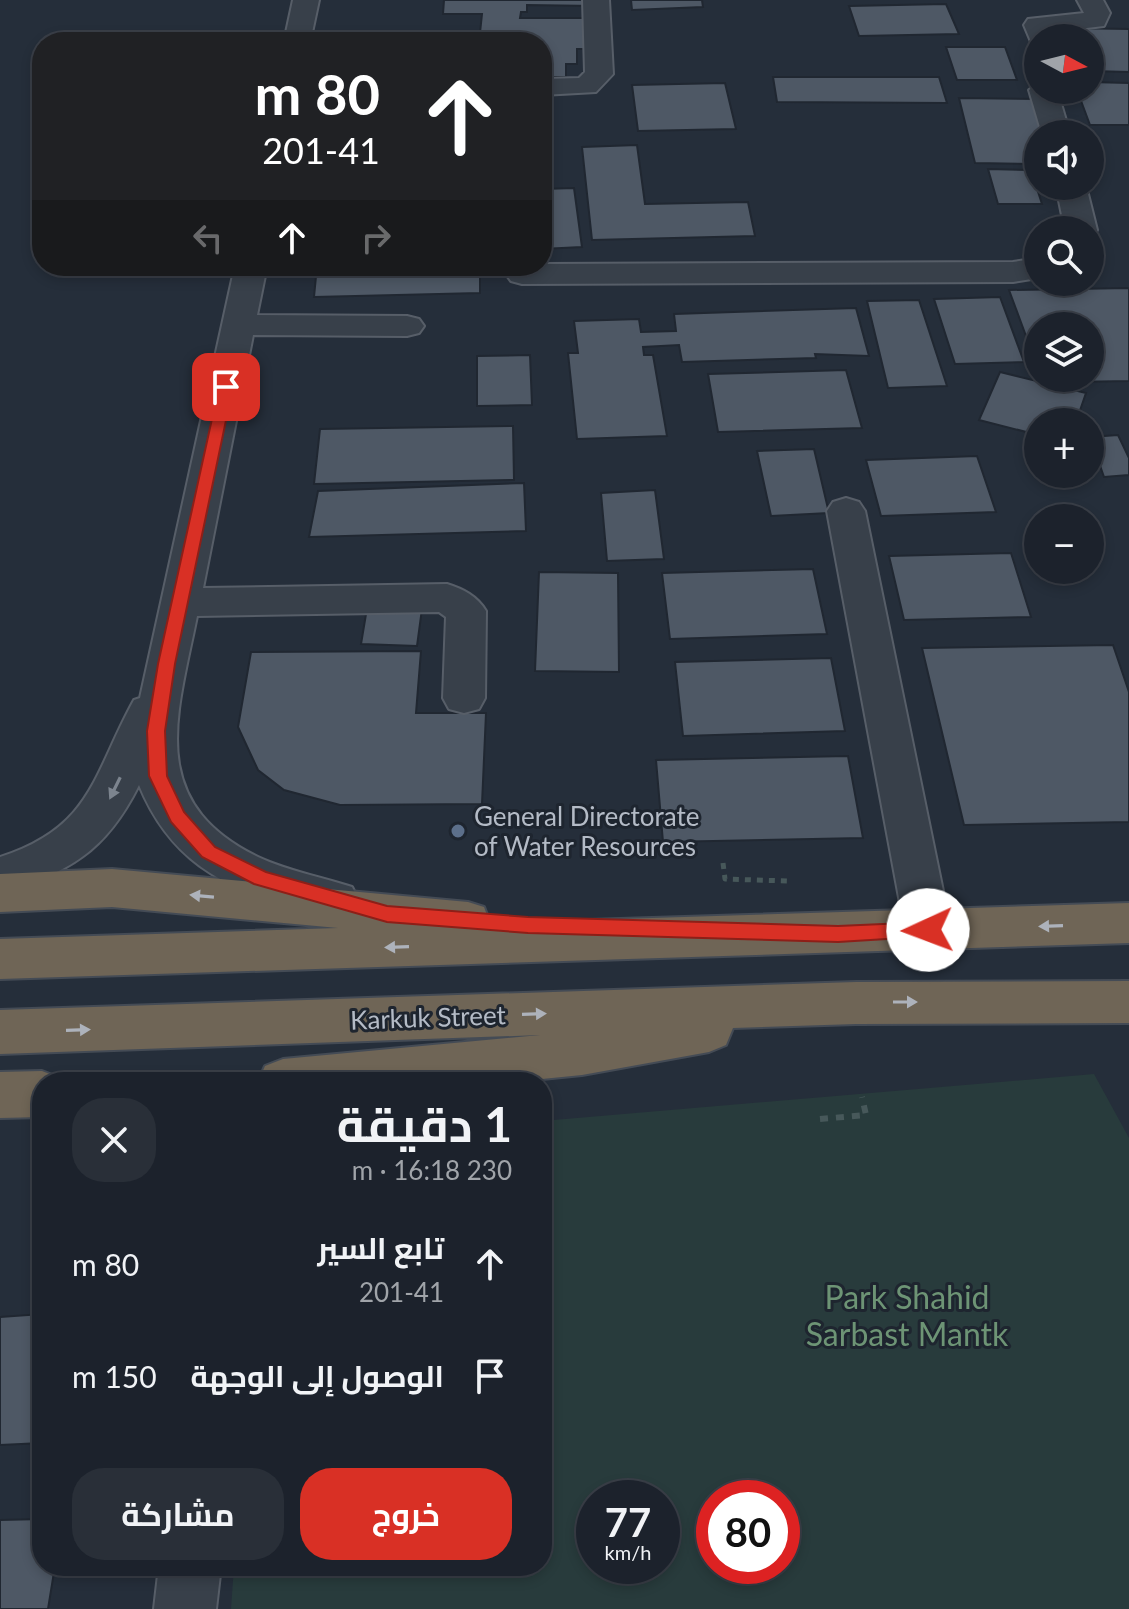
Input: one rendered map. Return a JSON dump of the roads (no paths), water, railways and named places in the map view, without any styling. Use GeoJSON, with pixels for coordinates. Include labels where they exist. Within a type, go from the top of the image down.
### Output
{"type":"FeatureCollection","features":[{"type":"Feature","properties":{"kind":"highway"},"geometry":{"type":"LineString","coordinates":[[0,893],[112,888],[528,925],[838,934]]}},
{"type":"Feature","properties":{"kind":"highway"},"geometry":{"type":"LineString","coordinates":[[0,959],[1129,923]]}},
{"type":"Feature","properties":{"kind":"highway","name":"Karkuk Street"},"geometry":{"type":"LineString","coordinates":[[0,1032],[856,1003],[1129,1002]]}},
{"type":"Feature","properties":{"kind":"highway","name":"Karkuk Street"},"geometry":{"type":"LineString","coordinates":[[386,1072],[582,1053],[856,1003]]}},
{"type":"Feature","properties":{"kind":"highway"},"geometry":{"type":"LineString","coordinates":[[0,1095],[32,1094]]}},
{"type":"Feature","properties":{"kind":"street"},"geometry":{"type":"LineString","coordinates":[[299,32],[306,0]]}},
{"type":"Feature","properties":{"kind":"street"},"geometry":{"type":"LineString","coordinates":[[552,87],[586,86],[599,74],[596,0]]}},
{"type":"Feature","properties":{"kind":"street"},"geometry":{"type":"LineString","coordinates":[[1049,24],[1095,20],[1097,13],[1090,0]]}},
{"type":"Feature","properties":{"kind":"street"},"geometry":{"type":"LineString","coordinates":[[552,274],[1024,270]]}},
{"type":"Feature","properties":{"kind":"street"},"geometry":{"type":"LineString","coordinates":[[249,276],[167,664],[156,731],[158,776],[178,817],[209,852],[261,879],[387,914]]}},
{"type":"Feature","properties":{"kind":"street"},"geometry":{"type":"LineString","coordinates":[[238,325],[407,326]]}},
{"type":"Feature","properties":{"kind":"street"},"geometry":{"type":"LineString","coordinates":[[846,511],[928,930]]}},
{"type":"Feature","properties":{"kind":"street"},"geometry":{"type":"LineString","coordinates":[[181,602],[447,598],[466,611],[464,698]]}},
{"type":"Feature","properties":{"kind":"street"},"geometry":{"type":"LineString","coordinates":[[0,876],[46,861],[75,843],[93,826],[120,779],[167,664]]}},
{"type":"Feature","properties":{"kind":"street"},"geometry":{"type":"LineString","coordinates":[[185,1609],[189,1576]]}},
{"type":"Feature","properties":{"kind":"place","name":"General Directorate of Water Resources"},"geometry":{"type":"Point","coordinates":[458,831]}},
{"type":"Feature","properties":{"kind":"park label","name":"Park Shahid Sarbast Mantk"},"geometry":{"type":"Point","coordinates":[907,1314]}}]}
